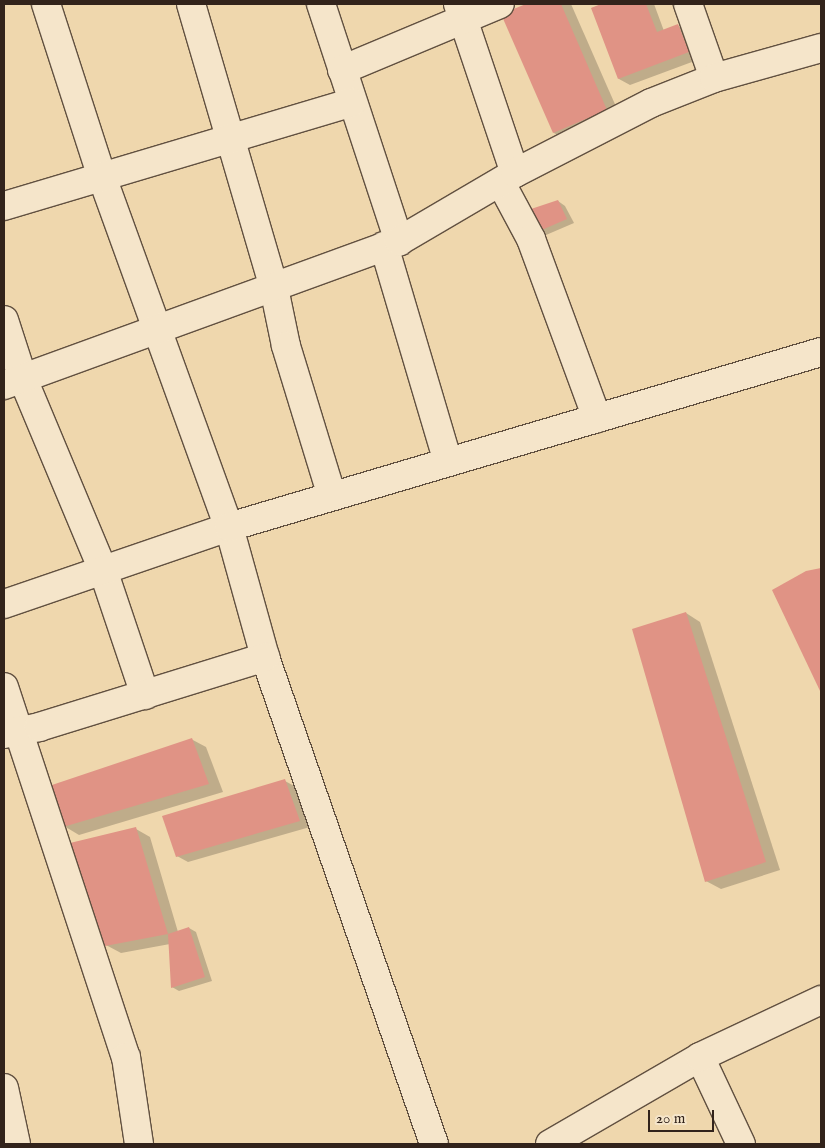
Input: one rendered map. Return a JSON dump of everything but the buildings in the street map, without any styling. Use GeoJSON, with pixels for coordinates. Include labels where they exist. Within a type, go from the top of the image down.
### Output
{"type":"FeatureCollection","features":[{"type":"Feature","properties":{"kind":"street"},"geometry":{"type":"LineString","coordinates":[[46,4],[102,177],[155,328],[229,527],[266,657],[434,1144]]}},
{"type":"Feature","properties":{"kind":"street"},"geometry":{"type":"LineString","coordinates":[[191,4],[274,288],[286,346],[332,496]]}},
{"type":"Feature","properties":{"kind":"street"},"geometry":{"type":"LineString","coordinates":[[321,4],[352,102],[448,462]]}},
{"type":"Feature","properties":{"kind":"street"},"geometry":{"type":"LineString","coordinates":[[342,70],[460,12],[500,4]]}},
{"type":"Feature","properties":{"kind":"street"},"geometry":{"type":"LineString","coordinates":[[688,4],[714,78]]}},
{"type":"Feature","properties":{"kind":"street"},"geometry":{"type":"LineString","coordinates":[[460,12],[508,178],[597,418]]}},
{"type":"Feature","properties":{"kind":"street"},"geometry":{"type":"LineString","coordinates":[[14,382],[155,328],[274,288],[391,243],[508,178],[651,103],[714,78],[821,48]]}},
{"type":"Feature","properties":{"kind":"street"},"geometry":{"type":"LineString","coordinates":[[4,206],[230,136],[352,102]]}},
{"type":"Feature","properties":{"kind":"street"},"geometry":{"type":"LineString","coordinates":[[4,320],[14,382],[103,570],[145,695]]}},
{"type":"Feature","properties":{"kind":"street"},"geometry":{"type":"LineString","coordinates":[[4,604],[229,527],[821,352]]}},
{"type":"Feature","properties":{"kind":"street"},"geometry":{"type":"LineString","coordinates":[[11,732],[145,695],[266,657]]}},
{"type":"Feature","properties":{"kind":"street"},"geometry":{"type":"LineString","coordinates":[[4,686],[11,732],[126,1057],[139,1144]]}},
{"type":"Feature","properties":{"kind":"street"},"geometry":{"type":"LineString","coordinates":[[550,1144],[700,1057],[821,1000]]}},
{"type":"Feature","properties":{"kind":"street"},"geometry":{"type":"LineString","coordinates":[[700,1057],[741,1144]]}},
{"type":"Feature","properties":{"kind":"street"},"geometry":{"type":"LineString","coordinates":[[4,1088],[16,1144]]}}]}
